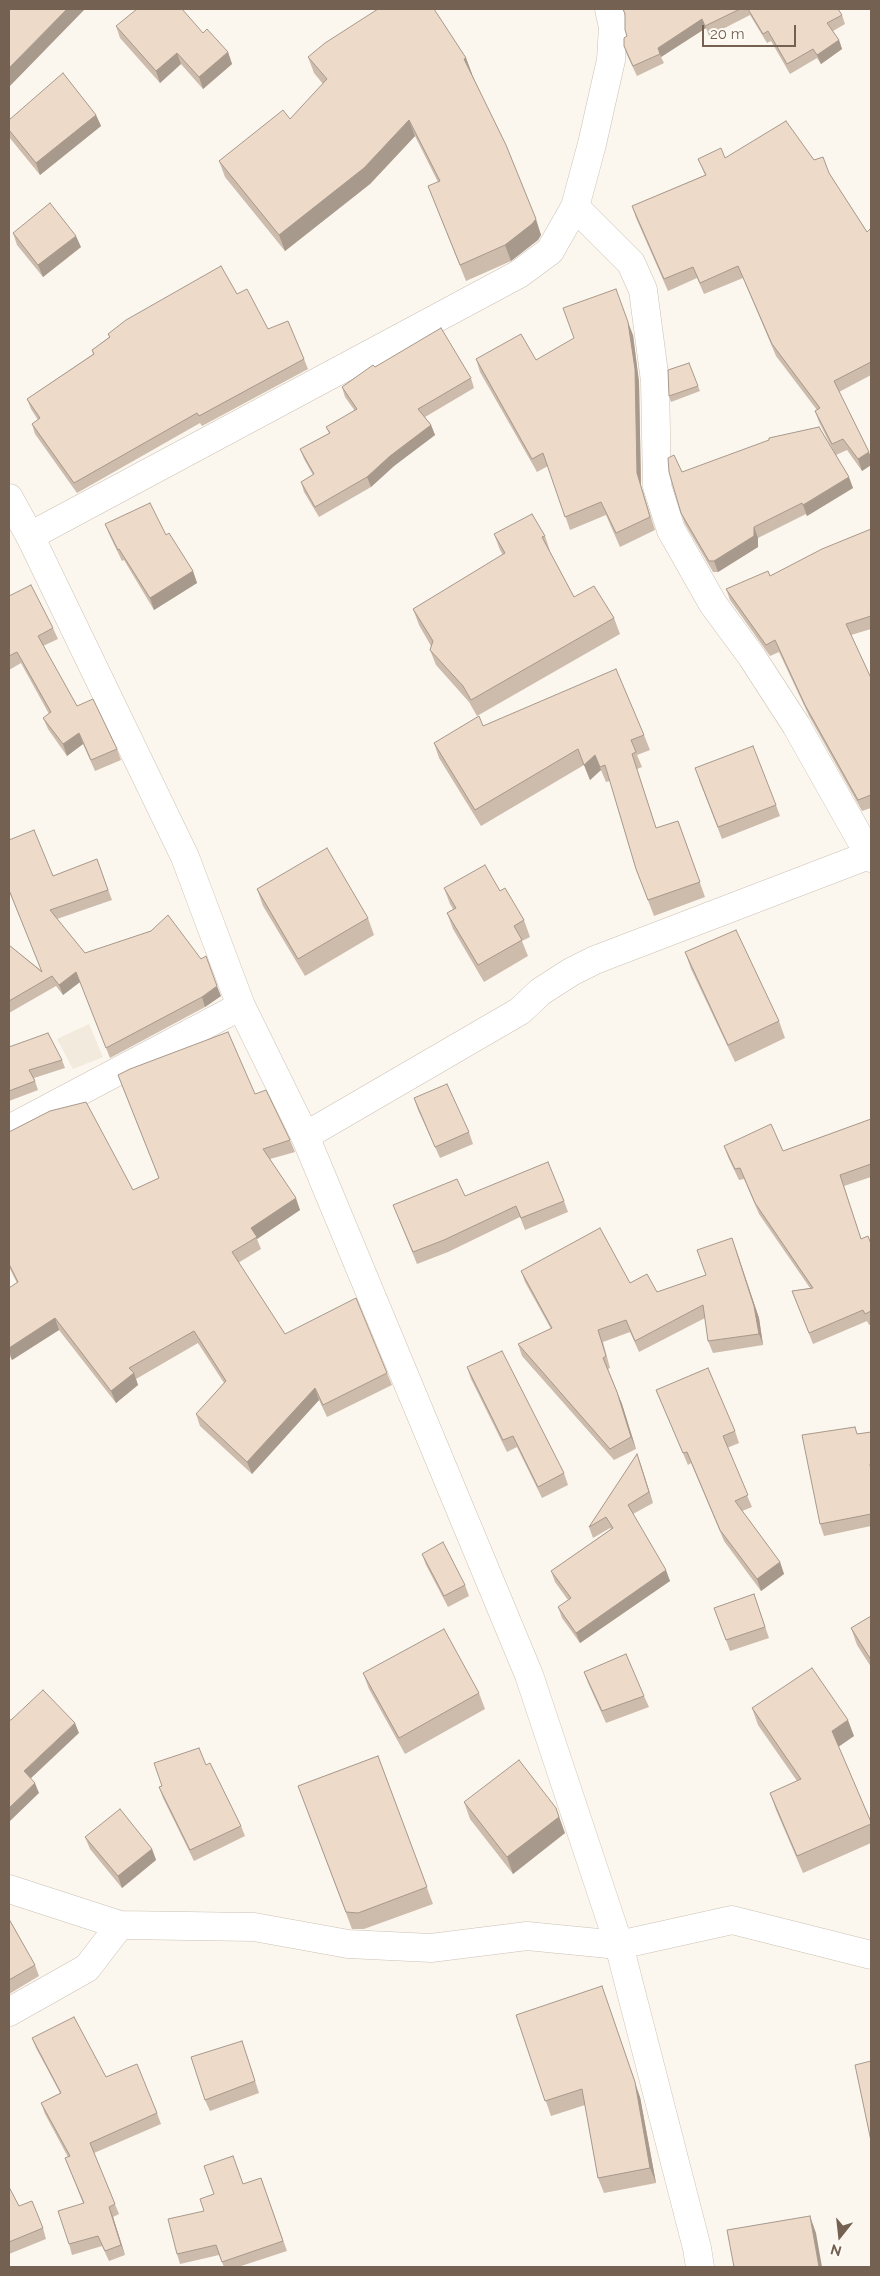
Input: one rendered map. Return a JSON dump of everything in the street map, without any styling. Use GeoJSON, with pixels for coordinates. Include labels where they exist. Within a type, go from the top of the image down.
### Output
{"type":"FeatureCollection","features":[{"type":"Feature","properties":{"kind":"street"},"geometry":{"type":"LineString","coordinates":[[30,536],[519,274],[550,250],[575,207],[611,60],[613,27],[609,9]]}},
{"type":"Feature","properties":{"kind":"street"},"geometry":{"type":"LineString","coordinates":[[305,1136],[520,1011],[540,992],[571,972],[595,960],[870,857],[796,725],[752,657],[713,604],[671,530],[657,486],[655,382],[643,290],[631,263],[575,207]]}},
{"type":"Feature","properties":{"kind":"street"},"geometry":{"type":"LineString","coordinates":[[9,498],[30,536],[185,857],[241,1006],[305,1136],[528,1675],[619,1945],[697,2248],[700,2267]]}},
{"type":"Feature","properties":{"kind":"street"},"geometry":{"type":"LineString","coordinates":[[9,1129],[241,1006]]}},
{"type":"Feature","properties":{"kind":"street"},"geometry":{"type":"LineString","coordinates":[[9,1889],[120,1924],[254,1927],[348,1944],[431,1948],[528,1936],[619,1945],[732,1920],[871,1955]]}},
{"type":"Feature","properties":{"kind":"street"},"geometry":{"type":"LineString","coordinates":[[9,2012],[87,1968],[120,1924]]}},
{"type":"Feature","properties":{"kind":"shaded area"},"geometry":{"type":"Polygon","coordinates":[[[89,1024],[103,1057],[73,1069],[57,1039],[89,1024]]]}},
{"type":"Feature","properties":{"kind":"building"},"geometry":{"type":"Polygon","coordinates":[[[9,9],[67,9],[9,68],[9,9]]]}},
{"type":"Feature","properties":{"kind":"building"},"geometry":{"type":"Polygon","coordinates":[[[137,9],[182,9],[203,33],[207,29],[228,52],[199,77],[177,53],[156,71],[116,26],[137,9]]]}},
{"type":"Feature","properties":{"kind":"building"},"geometry":{"type":"Polygon","coordinates":[[[378,9],[434,9],[466,58],[464,59],[506,145],[536,219],[505,245],[460,265],[428,186],[440,181],[409,120],[364,168],[279,235],[219,161],[283,110],[290,119],[327,79],[308,57],[325,43],[378,9]]]}},
{"type":"Feature","properties":{"kind":"building"},"geometry":{"type":"Polygon","coordinates":[[[623,9],[740,9],[705,26],[702,19],[658,48],[660,54],[633,66],[624,46],[624,38],[627,36],[623,9]]]}},
{"type":"Feature","properties":{"kind":"building"},"geometry":{"type":"Polygon","coordinates":[[[748,9],[838,9],[842,15],[827,23],[839,40],[817,55],[813,49],[787,64],[768,31],[763,34],[748,9]]]}},
{"type":"Feature","properties":{"kind":"building"},"geometry":{"type":"Polygon","coordinates":[[[63,73],[96,115],[36,163],[9,130],[9,120],[63,73]]]}},
{"type":"Feature","properties":{"kind":"building"},"geometry":{"type":"Polygon","coordinates":[[[786,121],[814,160],[823,157],[829,173],[867,232],[871,228],[871,362],[834,381],[869,452],[858,459],[843,439],[832,444],[815,411],[820,408],[772,344],[738,266],[700,283],[693,267],[664,279],[632,206],[706,175],[698,159],[721,148],[725,158],[786,121]]]}},
{"type":"Feature","properties":{"kind":"building"},"geometry":{"type":"Polygon","coordinates":[[[50,203],[76,236],[38,265],[13,233],[50,203]]]}},
{"type":"Feature","properties":{"kind":"building"},"geometry":{"type":"Polygon","coordinates":[[[221,266],[237,294],[247,289],[268,329],[288,321],[304,359],[199,416],[197,413],[74,483],[32,424],[40,418],[27,399],[94,354],[92,350],[110,337],[108,334],[126,320],[221,266]]]}},
{"type":"Feature","properties":{"kind":"building"},"geometry":{"type":"Polygon","coordinates":[[[616,289],[628,322],[635,369],[637,473],[650,517],[616,533],[601,502],[565,517],[543,453],[532,459],[476,359],[521,334],[536,360],[574,338],[563,308],[616,289]]]}},
{"type":"Feature","properties":{"kind":"building"},"geometry":{"type":"Polygon","coordinates":[[[441,328],[471,378],[418,409],[431,425],[390,456],[367,477],[315,507],[301,482],[314,474],[300,449],[330,433],[326,427],[357,409],[342,387],[373,365],[375,367],[441,328]]]}},
{"type":"Feature","properties":{"kind":"building"},"geometry":{"type":"Polygon","coordinates":[[[689,363],[698,386],[669,396],[668,370],[689,363]]]}},
{"type":"Feature","properties":{"kind":"building"},"geometry":{"type":"Polygon","coordinates":[[[819,427],[849,477],[803,505],[802,503],[754,527],[754,536],[714,561],[709,561],[681,513],[669,472],[668,458],[674,455],[682,472],[769,440],[769,438],[819,427]]]}},
{"type":"Feature","properties":{"kind":"building"},"geometry":{"type":"Polygon","coordinates":[[[150,503],[166,535],[169,533],[193,571],[150,598],[118,550],[105,524],[150,503]]]}},
{"type":"Feature","properties":{"kind":"building"},"geometry":{"type":"Polygon","coordinates":[[[532,514],[545,536],[542,537],[574,597],[594,586],[614,618],[471,700],[463,686],[430,650],[433,641],[413,609],[505,553],[494,534],[532,514]]]}},
{"type":"Feature","properties":{"kind":"building"},"geometry":{"type":"Polygon","coordinates":[[[871,529],[871,616],[846,624],[871,678],[871,795],[858,800],[805,705],[775,640],[766,645],[726,589],[768,571],[770,576],[822,549],[871,529]]]}},
{"type":"Feature","properties":{"kind":"building"},"geometry":{"type":"Polygon","coordinates":[[[31,585],[53,628],[38,636],[77,706],[93,699],[117,749],[91,760],[79,733],[63,744],[43,718],[51,712],[17,652],[9,656],[9,596],[31,585]]]}},
{"type":"Feature","properties":{"kind":"building"},"geometry":{"type":"Polygon","coordinates":[[[616,669],[644,735],[631,740],[636,752],[632,754],[656,828],[678,821],[700,882],[648,900],[636,869],[605,765],[600,767],[595,755],[584,765],[578,749],[475,810],[434,743],[479,716],[483,726],[616,669]]]}},
{"type":"Feature","properties":{"kind":"building"},"geometry":{"type":"Polygon","coordinates":[[[753,746],[776,805],[718,827],[695,768],[753,746]]]}},
{"type":"Feature","properties":{"kind":"building"},"geometry":{"type":"Polygon","coordinates":[[[34,830],[53,876],[97,859],[108,890],[50,910],[85,953],[151,931],[168,915],[201,959],[206,956],[217,986],[202,997],[106,1048],[76,972],[59,985],[52,976],[9,1001],[9,945],[42,972],[9,890],[9,840],[34,830]]]}},
{"type":"Feature","properties":{"kind":"building"},"geometry":{"type":"Polygon","coordinates":[[[327,848],[368,918],[298,959],[257,889],[327,848]]]}},
{"type":"Feature","properties":{"kind":"building"},"geometry":{"type":"Polygon","coordinates":[[[485,865],[500,891],[505,888],[524,920],[514,926],[522,940],[478,965],[447,913],[456,908],[444,888],[485,865]]]}},
{"type":"Feature","properties":{"kind":"building"},"geometry":{"type":"Polygon","coordinates":[[[736,930],[779,1021],[728,1045],[685,952],[736,930]]]}},
{"type":"Feature","properties":{"kind":"building"},"geometry":{"type":"Polygon","coordinates":[[[228,1032],[255,1094],[266,1090],[290,1140],[263,1149],[296,1198],[251,1228],[257,1237],[232,1252],[285,1334],[356,1298],[387,1373],[323,1405],[315,1388],[247,1462],[196,1414],[226,1381],[194,1331],[129,1368],[134,1373],[111,1391],[55,1318],[9,1348],[9,1288],[18,1282],[9,1264],[9,1132],[50,1111],[86,1102],[133,1190],[159,1178],[118,1075],[228,1032]]]}},
{"type":"Feature","properties":{"kind":"building"},"geometry":{"type":"Polygon","coordinates":[[[48,1033],[62,1060],[29,1070],[35,1081],[9,1091],[9,1047],[48,1033]]]}},
{"type":"Feature","properties":{"kind":"building"},"geometry":{"type":"Polygon","coordinates":[[[447,1084],[469,1132],[435,1147],[414,1098],[447,1084]]]}},
{"type":"Feature","properties":{"kind":"building"},"geometry":{"type":"Polygon","coordinates":[[[871,1119],[871,1164],[840,1175],[861,1239],[868,1236],[871,1244],[871,1311],[865,1314],[863,1310],[809,1333],[792,1291],[813,1288],[755,1203],[740,1168],[735,1169],[724,1146],[771,1124],[783,1151],[871,1119]]]}},
{"type":"Feature","properties":{"kind":"building"},"geometry":{"type":"Polygon","coordinates":[[[548,1162],[564,1201],[521,1218],[516,1206],[444,1240],[413,1252],[393,1205],[457,1179],[465,1196],[548,1162]]]}},
{"type":"Feature","properties":{"kind":"building"},"geometry":{"type":"Polygon","coordinates":[[[600,1228],[630,1283],[647,1274],[657,1292],[706,1275],[697,1250],[732,1238],[754,1306],[759,1334],[708,1341],[703,1305],[635,1341],[626,1320],[598,1330],[606,1356],[603,1358],[617,1392],[631,1437],[610,1449],[518,1344],[552,1328],[521,1271],[600,1228]]]}},
{"type":"Feature","properties":{"kind":"building"},"geometry":{"type":"Polygon","coordinates":[[[502,1351],[564,1473],[538,1487],[513,1436],[503,1440],[467,1367],[502,1351]]]}},
{"type":"Feature","properties":{"kind":"building"},"geometry":{"type":"Polygon","coordinates":[[[708,1368],[735,1431],[723,1436],[748,1495],[735,1501],[780,1562],[757,1579],[720,1530],[687,1452],[683,1453],[656,1390],[708,1368]]]}},
{"type":"Feature","properties":{"kind":"building"},"geometry":{"type":"Polygon","coordinates":[[[855,1427],[857,1434],[871,1432],[871,1514],[820,1524],[802,1435],[855,1427]]]}},
{"type":"Feature","properties":{"kind":"building"},"geometry":{"type":"Polygon","coordinates":[[[637,1454],[649,1492],[628,1505],[666,1570],[576,1633],[558,1607],[571,1598],[551,1571],[613,1528],[606,1517],[589,1527],[637,1454]]]}},
{"type":"Feature","properties":{"kind":"building"},"geometry":{"type":"Polygon","coordinates":[[[443,1542],[465,1585],[444,1596],[422,1554],[443,1542]]]}},
{"type":"Feature","properties":{"kind":"building"},"geometry":{"type":"Polygon","coordinates":[[[754,1594],[765,1627],[726,1640],[714,1608],[754,1594]]]}},
{"type":"Feature","properties":{"kind":"building"},"geometry":{"type":"Polygon","coordinates":[[[871,1616],[871,1660],[851,1628],[871,1616]]]}},
{"type":"Feature","properties":{"kind":"building"},"geometry":{"type":"Polygon","coordinates":[[[444,1629],[479,1693],[399,1738],[363,1673],[444,1629]]]}},
{"type":"Feature","properties":{"kind":"building"},"geometry":{"type":"Polygon","coordinates":[[[626,1654],[644,1696],[602,1711],[584,1672],[626,1654]]]}},
{"type":"Feature","properties":{"kind":"building"},"geometry":{"type":"Polygon","coordinates":[[[812,1668],[848,1720],[832,1731],[871,1824],[797,1856],[770,1793],[801,1779],[752,1708],[812,1668]]]}},
{"type":"Feature","properties":{"kind":"building"},"geometry":{"type":"Polygon","coordinates":[[[43,1690],[75,1723],[24,1771],[35,1783],[9,1808],[9,1720],[43,1690]]]}},
{"type":"Feature","properties":{"kind":"building"},"geometry":{"type":"Polygon","coordinates":[[[199,1748],[206,1765],[210,1763],[241,1826],[190,1850],[159,1787],[162,1786],[154,1763],[199,1748]]]}},
{"type":"Feature","properties":{"kind":"building"},"geometry":{"type":"Polygon","coordinates":[[[378,1756],[427,1887],[358,1913],[346,1912],[298,1786],[378,1756]]]}},
{"type":"Feature","properties":{"kind":"building"},"geometry":{"type":"Polygon","coordinates":[[[519,1760],[556,1808],[559,1817],[507,1857],[464,1802],[519,1760]]]}},
{"type":"Feature","properties":{"kind":"building"},"geometry":{"type":"Polygon","coordinates":[[[120,1809],[152,1849],[118,1876],[85,1837],[120,1809]]]}},
{"type":"Feature","properties":{"kind":"building"},"geometry":{"type":"Polygon","coordinates":[[[9,1919],[35,1965],[9,1980],[9,1919]]]}},
{"type":"Feature","properties":{"kind":"building"},"geometry":{"type":"Polygon","coordinates":[[[602,1986],[635,2082],[650,2168],[598,2178],[582,2089],[545,2101],[516,2015],[602,1986]]]}},
{"type":"Feature","properties":{"kind":"building"},"geometry":{"type":"Polygon","coordinates":[[[74,2017],[106,2077],[137,2064],[157,2113],[90,2143],[115,2204],[109,2207],[121,2245],[105,2251],[98,2236],[69,2244],[58,2211],[84,2203],[65,2158],[70,2156],[41,2103],[61,2093],[32,2038],[74,2017]]]}},
{"type":"Feature","properties":{"kind":"building"},"geometry":{"type":"Polygon","coordinates":[[[242,2041],[255,2081],[205,2100],[191,2057],[242,2041]]]}},
{"type":"Feature","properties":{"kind":"building"},"geometry":{"type":"Polygon","coordinates":[[[871,2061],[871,2141],[855,2065],[871,2061]]]}},
{"type":"Feature","properties":{"kind":"building"},"geometry":{"type":"Polygon","coordinates":[[[233,2156],[243,2184],[261,2178],[283,2241],[222,2262],[216,2245],[177,2254],[168,2219],[204,2211],[200,2199],[214,2194],[204,2166],[233,2156]]]}},
{"type":"Feature","properties":{"kind":"building"},"geometry":{"type":"Polygon","coordinates":[[[9,2187],[19,2206],[32,2201],[43,2228],[9,2242],[9,2187]]]}},
{"type":"Feature","properties":{"kind":"building"},"geometry":{"type":"Polygon","coordinates":[[[810,2216],[819,2267],[734,2267],[727,2230],[810,2216]]]}}]}
